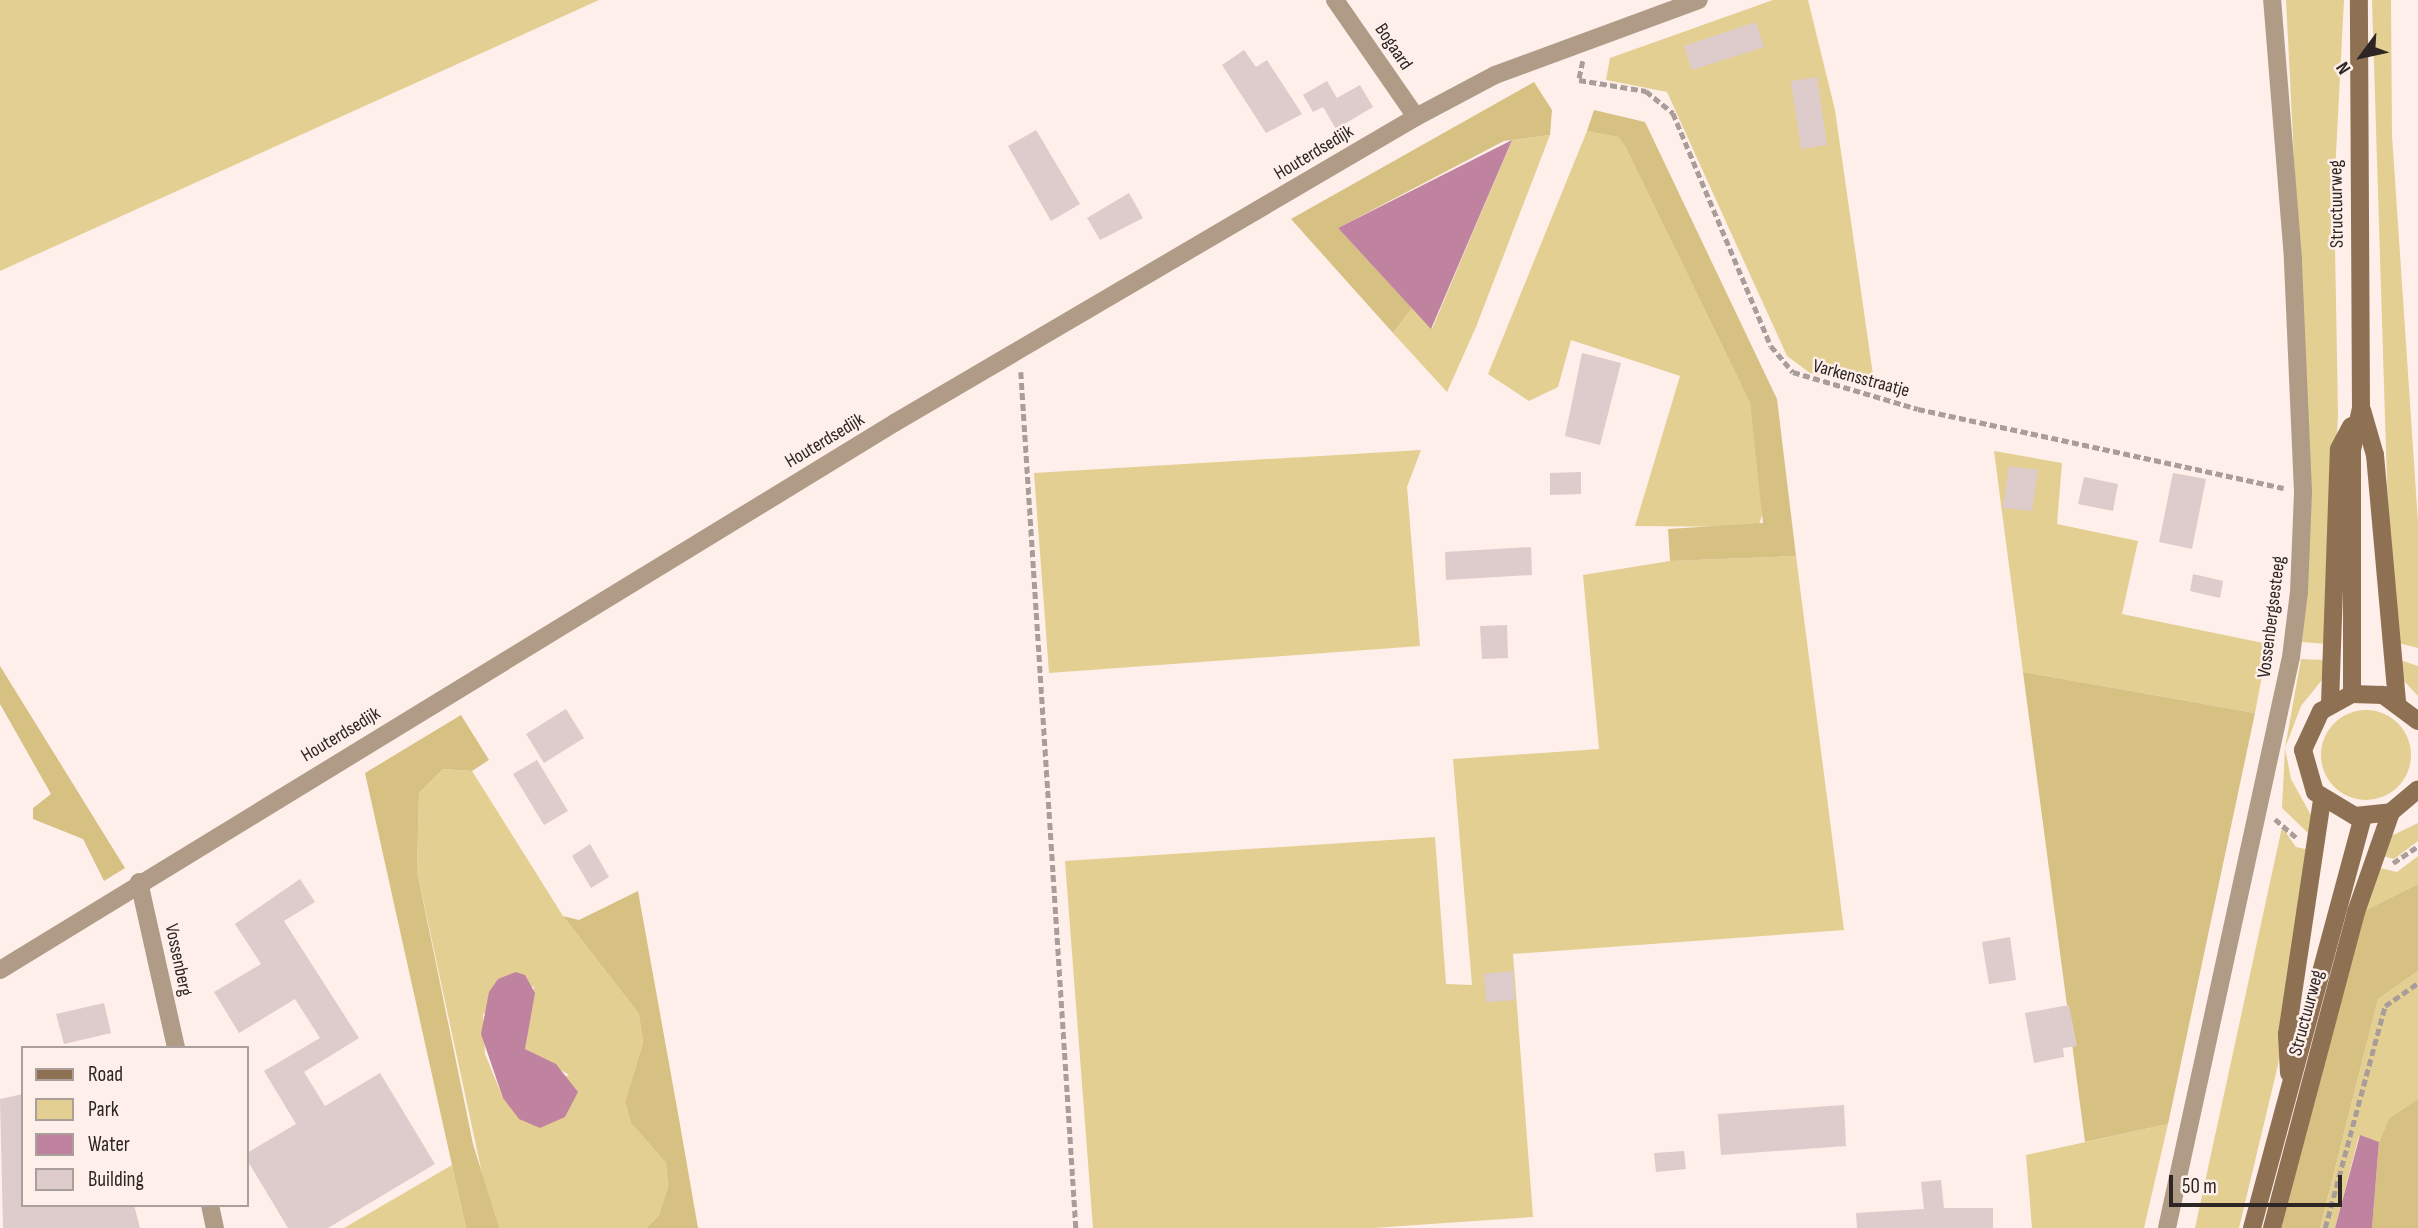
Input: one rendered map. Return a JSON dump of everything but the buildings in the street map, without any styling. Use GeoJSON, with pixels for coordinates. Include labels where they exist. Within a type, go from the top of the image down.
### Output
{"type":"FeatureCollection","features":[{"type":"Feature","properties":{"kind":"main road","name":"Structuurweg"},"geometry":{"type":"LineString","coordinates":[[2352,694],[2352,450],[2361,408],[2360,0]]}},
{"type":"Feature","properties":{"kind":"main road","name":"Structuurweg"},"geometry":{"type":"LineString","coordinates":[[2361,408],[2375,455],[2398,701]]}},
{"type":"Feature","properties":{"kind":"main road","name":"Structuurweg"},"geometry":{"type":"LineString","coordinates":[[2330,704],[2339,449],[2361,408]]}},
{"type":"Feature","properties":{"kind":"main road"},"geometry":{"type":"LineString","coordinates":[[2418,721],[2398,701],[2352,694],[2330,704],[2314,719],[2303,750],[2310,782],[2322,800],[2363,817],[2391,812],[2418,789]]}},
{"type":"Feature","properties":{"kind":"main road","name":"Structuurweg"},"geometry":{"type":"LineString","coordinates":[[2289,1073],[2287,1034],[2322,800]]}},
{"type":"Feature","properties":{"kind":"main road","name":"Structuurweg"},"geometry":{"type":"LineString","coordinates":[[2272,1228],[2356,912],[2391,812]]}},
{"type":"Feature","properties":{"kind":"main road","name":"Structuurweg"},"geometry":{"type":"LineString","coordinates":[[2252,1228],[2289,1073],[2307,1038],[2363,817]]}},
{"type":"Feature","properties":{"kind":"street","name":"Bogaard"},"geometry":{"type":"LineString","coordinates":[[1335,0],[1416,117]]}},
{"type":"Feature","properties":{"kind":"street","name":"Houterdsedijk"},"geometry":{"type":"LineString","coordinates":[[0,970],[139,882],[1020,350],[1416,117],[1495,75],[1699,0]]}},
{"type":"Feature","properties":{"kind":"street","name":"Vossenbergsesteeg"},"geometry":{"type":"LineString","coordinates":[[2167,1228],[2291,657],[2303,492],[2272,0]]}},
{"type":"Feature","properties":{"kind":"street","name":"Vossenberg"},"geometry":{"type":"LineString","coordinates":[[139,882],[176,1046]]}},
{"type":"Feature","properties":{"kind":"street"},"geometry":{"type":"LineString","coordinates":[[210,1207],[215,1228]]}},
{"type":"Feature","properties":{"kind":"path","name":"Varkensstraatje"},"geometry":{"type":"LineString","coordinates":[[1587,40],[1579,80],[1646,91],[1673,113],[1771,346],[1793,372],[1931,412],[2303,492]]}},
{"type":"Feature","properties":{"kind":"path"},"geometry":{"type":"LineString","coordinates":[[1020,350],[1076,1228]]}},
{"type":"Feature","properties":{"kind":"path"},"geometry":{"type":"LineString","coordinates":[[2325,1228],[2385,1006],[2418,983]]}},
{"type":"Feature","properties":{"kind":"green space"},"geometry":{"type":"Polygon","coordinates":[[[0,0],[599,0],[0,271],[0,0]]]}},
{"type":"Feature","properties":{"kind":"green space"},"geometry":{"type":"Polygon","coordinates":[[[1773,0],[1808,0],[1835,110],[1875,389],[1810,373],[1787,356],[1667,92],[1606,80],[1610,58],[1773,0]]]}},
{"type":"Feature","properties":{"kind":"green space"},"geometry":{"type":"Polygon","coordinates":[[[2286,0],[2344,0],[2334,192],[2338,415],[2327,644],[2302,642],[2309,455],[2286,0]]]}},
{"type":"Feature","properties":{"kind":"green space"},"geometry":{"type":"Polygon","coordinates":[[[2372,0],[2391,0],[2392,135],[2418,522],[2418,648],[2398,643],[2389,546],[2372,0]]]}},
{"type":"Feature","properties":{"kind":"green space"},"geometry":{"type":"Polygon","coordinates":[[[1587,131],[1618,137],[1625,146],[1750,403],[1763,513],[1758,527],[1635,526],[1680,376],[1571,340],[1558,387],[1529,401],[1488,374],[1587,131]]]}},
{"type":"Feature","properties":{"kind":"green space"},"geometry":{"type":"Polygon","coordinates":[[[1550,135],[1476,327],[1447,392],[1393,333],[1412,308],[1432,329],[1512,140],[1550,135]]]}},
{"type":"Feature","properties":{"kind":"green space"},"geometry":{"type":"Polygon","coordinates":[[[1421,450],[1407,487],[1420,646],[1049,673],[1034,473],[1421,450]]]}},
{"type":"Feature","properties":{"kind":"green space"},"geometry":{"type":"Polygon","coordinates":[[[1994,451],[2062,463],[2057,524],[2138,541],[2122,614],[2268,644],[2255,713],[2023,672],[1994,451]]]}},
{"type":"Feature","properties":{"kind":"green space"},"geometry":{"type":"Polygon","coordinates":[[[1796,556],[1844,930],[1513,954],[1533,1217],[1373,1228],[1093,1228],[1065,861],[1435,837],[1446,984],[1472,985],[1453,759],[1599,749],[1583,575],[1670,561],[1796,556]]]}},
{"type":"Feature","properties":{"kind":"green space"},"geometry":{"type":"Polygon","coordinates":[[[2301,659],[2325,660],[2322,680],[2301,706],[2285,748],[2301,659]]]}},
{"type":"Feature","properties":{"kind":"green space"},"geometry":{"type":"Polygon","coordinates":[[[2397,659],[2418,666],[2418,696],[2404,681],[2397,659]]]}},
{"type":"Feature","properties":{"kind":"green space"},"geometry":{"type":"Polygon","coordinates":[[[2366,710],[2383,713],[2398,723],[2408,738],[2411,755],[2408,772],[2398,787],[2383,797],[2366,800],[2349,797],[2334,787],[2324,772],[2321,755],[2324,738],[2334,723],[2349,713],[2366,710]]]}},
{"type":"Feature","properties":{"kind":"green space"},"geometry":{"type":"Polygon","coordinates":[[[2285,748],[2291,779],[2312,817],[2313,838],[2282,808],[2285,748]]]}},
{"type":"Feature","properties":{"kind":"green space"},"geometry":{"type":"Polygon","coordinates":[[[443,769],[472,771],[563,916],[639,1014],[643,1043],[625,1102],[631,1123],[666,1163],[668,1187],[659,1215],[646,1228],[499,1228],[492,1220],[417,871],[419,793],[443,769]],[[534,986],[483,1014],[485,1054],[503,1098],[569,1075],[525,1049],[534,986]]]}},
{"type":"Feature","properties":{"kind":"green space"},"geometry":{"type":"Polygon","coordinates":[[[2418,823],[2418,841],[2394,859],[2383,856],[2389,837],[2418,823]]]}},
{"type":"Feature","properties":{"kind":"green space"},"geometry":{"type":"Polygon","coordinates":[[[2282,827],[2296,847],[2310,850],[2278,1065],[2239,1228],[2195,1228],[2282,827]]]}},
{"type":"Feature","properties":{"kind":"green space"},"geometry":{"type":"Polygon","coordinates":[[[2418,856],[2418,884],[2364,911],[2376,867],[2397,872],[2418,856]]]}},
{"type":"Feature","properties":{"kind":"green space"},"geometry":{"type":"Polygon","coordinates":[[[2418,971],[2418,1099],[2389,1118],[2379,1142],[2359,1136],[2335,1228],[2320,1228],[2378,999],[2418,971]]]}},
{"type":"Feature","properties":{"kind":"green space"},"geometry":{"type":"Polygon","coordinates":[[[2168,1124],[2144,1228],[2032,1228],[2026,1155],[2168,1124]]]}},
{"type":"Feature","properties":{"kind":"green space"},"geometry":{"type":"Polygon","coordinates":[[[452,1165],[466,1228],[344,1228],[452,1165]]]}},
{"type":"Feature","properties":{"kind":"shaded area"},"geometry":{"type":"Polygon","coordinates":[[[1534,82],[1552,110],[1550,135],[1504,141],[1338,228],[1412,308],[1393,333],[1291,219],[1534,82]]]}},
{"type":"Feature","properties":{"kind":"shaded area"},"geometry":{"type":"Polygon","coordinates":[[[1594,110],[1645,122],[1777,399],[1796,556],[1670,561],[1668,529],[1763,523],[1750,403],[1625,146],[1618,137],[1587,131],[1594,110]]]}},
{"type":"Feature","properties":{"kind":"shaded area"},"geometry":{"type":"Polygon","coordinates":[[[0,666],[125,868],[104,881],[83,839],[33,819],[33,808],[51,794],[0,704],[0,666]]]}},
{"type":"Feature","properties":{"kind":"shaded area"},"geometry":{"type":"Polygon","coordinates":[[[2023,672],[2255,713],[2168,1124],[2085,1142],[2023,672]]]}},
{"type":"Feature","properties":{"kind":"shaded area"},"geometry":{"type":"Polygon","coordinates":[[[461,715],[489,760],[472,771],[443,769],[419,793],[417,871],[473,1144],[499,1228],[466,1228],[365,773],[461,715]]]}},
{"type":"Feature","properties":{"kind":"shaded area"},"geometry":{"type":"Polygon","coordinates":[[[2418,884],[2418,971],[2378,999],[2320,1228],[2280,1228],[2364,911],[2418,884]]]}},
{"type":"Feature","properties":{"kind":"shaded area"},"geometry":{"type":"Polygon","coordinates":[[[638,891],[698,1228],[646,1228],[659,1215],[668,1187],[666,1163],[631,1123],[625,1102],[643,1043],[639,1014],[563,916],[579,920],[638,891]]]}},
{"type":"Feature","properties":{"kind":"shaded area"},"geometry":{"type":"Polygon","coordinates":[[[2418,1099],[2418,1228],[2372,1228],[2379,1142],[2389,1118],[2418,1099]]]}},
{"type":"Feature","properties":{"kind":"water"},"geometry":{"type":"Polygon","coordinates":[[[1512,140],[1431,329],[1338,228],[1512,140]]]}},
{"type":"Feature","properties":{"kind":"water"},"geometry":{"type":"Polygon","coordinates":[[[516,972],[525,975],[535,993],[525,1049],[556,1064],[578,1092],[565,1117],[540,1128],[519,1119],[503,1098],[481,1034],[489,992],[498,979],[516,972]]]}},
{"type":"Feature","properties":{"kind":"water"},"geometry":{"type":"Polygon","coordinates":[[[2360,1135],[2379,1142],[2372,1228],[2335,1228],[2360,1135]]]}}]}
